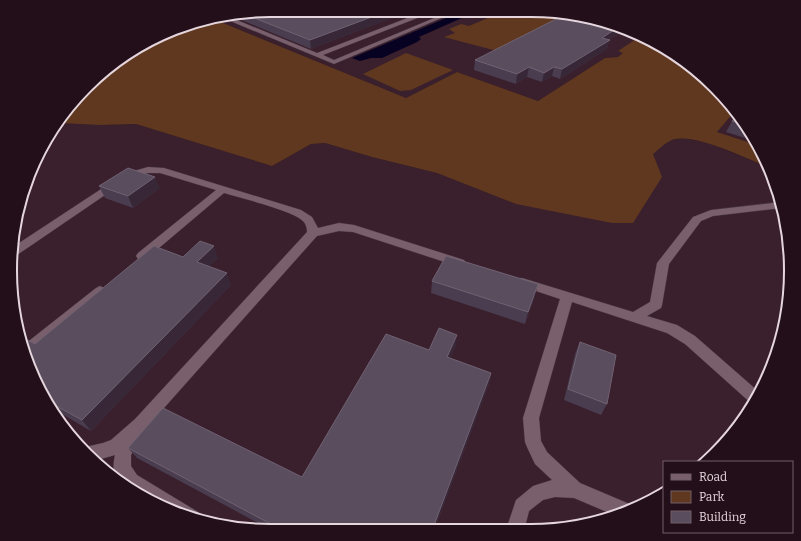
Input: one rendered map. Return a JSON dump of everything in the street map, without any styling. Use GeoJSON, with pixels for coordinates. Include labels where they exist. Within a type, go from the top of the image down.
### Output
{"type":"FeatureCollection","features":[{"type":"Feature","properties":{"kind":"lane"},"geometry":{"type":"LineString","coordinates":[[317,55],[414,17]]}},
{"type":"Feature","properties":{"kind":"lane"},"geometry":{"type":"LineString","coordinates":[[231,20],[334,62],[441,17]]}},
{"type":"Feature","properties":{"kind":"lane"},"geometry":{"type":"LineString","coordinates":[[18,248],[127,176],[148,170],[161,170],[297,212],[306,216],[312,224],[313,233]]}},
{"type":"Feature","properties":{"kind":"lane"},"geometry":{"type":"LineString","coordinates":[[133,264],[223,190]]}},
{"type":"Feature","properties":{"kind":"lane"},"geometry":{"type":"LineString","coordinates":[[635,317],[656,305],[663,263],[697,219],[710,213],[775,206]]}},
{"type":"Feature","properties":{"kind":"lane"},"geometry":{"type":"LineString","coordinates":[[95,454],[119,445],[141,424],[313,233],[340,227],[354,229],[472,267]]}},
{"type":"Feature","properties":{"kind":"lane"},"geometry":{"type":"LineString","coordinates":[[509,278],[672,329],[690,340],[751,395]]}},
{"type":"Feature","properties":{"kind":"lane"},"geometry":{"type":"LineString","coordinates":[[30,348],[109,284]]}},
{"type":"Feature","properties":{"kind":"lane"},"geometry":{"type":"LineString","coordinates":[[567,297],[531,418],[533,442],[541,458],[574,489]]}},
{"type":"Feature","properties":{"kind":"lane"},"geometry":{"type":"LineString","coordinates":[[141,424],[124,453],[122,468],[131,481],[163,500]]}},
{"type":"Feature","properties":{"kind":"lane"},"geometry":{"type":"LineString","coordinates":[[517,524],[522,506],[539,492],[555,488],[574,489],[619,508]]}},
{"type":"Feature","properties":{"kind":"shaded area"},"geometry":{"type":"Polygon","coordinates":[[[270,17],[530,17],[564,19],[580,22],[612,30],[635,39],[618,51],[624,53],[618,57],[605,58],[538,101],[457,72],[406,98],[221,22],[237,19],[270,17]]]}},
{"type":"Feature","properties":{"kind":"shaded area"},"geometry":{"type":"Polygon","coordinates":[[[449,17],[464,17],[419,37],[421,39],[417,42],[382,58],[371,58],[360,61],[352,58],[449,17]]]}},
{"type":"Feature","properties":{"kind":"shaded area"},"geometry":{"type":"Polygon","coordinates":[[[731,115],[749,142],[717,132],[731,115]]]}},
{"type":"Feature","properties":{"kind":"shaded area"},"geometry":{"type":"Polygon","coordinates":[[[64,123],[99,125],[136,124],[272,166],[311,144],[325,143],[372,157],[437,173],[516,204],[652,154],[671,140],[683,138],[708,143],[761,164],[771,189],[782,237],[784,270],[782,304],[771,352],[758,383],[750,397],[732,425],[710,450],[698,461],[663,461],[663,486],[643,498],[612,511],[564,522],[530,524],[270,524],[237,522],[189,511],[158,498],[144,490],[116,472],[91,450],[69,425],[51,397],[36,368],[30,352],[19,304],[17,270],[19,237],[30,189],[36,173],[43,158],[64,123]]]}},
{"type":"Feature","properties":{"kind":"green space"},"geometry":{"type":"Polygon","coordinates":[[[490,17],[561,19],[497,51],[444,37],[455,33],[449,29],[461,24],[469,26],[490,17]]]}},
{"type":"Feature","properties":{"kind":"green space"},"geometry":{"type":"Polygon","coordinates":[[[221,22],[406,98],[457,72],[538,101],[605,58],[618,57],[623,53],[618,51],[635,39],[685,69],[710,91],[731,115],[717,132],[749,142],[761,164],[720,147],[691,139],[670,141],[653,154],[662,177],[633,223],[612,223],[516,204],[437,173],[372,157],[325,143],[311,144],[272,166],[136,124],[99,125],[64,123],[91,91],[116,69],[144,51],[173,36],[189,30],[221,22]]]}},
{"type":"Feature","properties":{"kind":"green space"},"geometry":{"type":"Polygon","coordinates":[[[406,53],[453,70],[411,90],[400,91],[363,74],[406,53]]]}},
{"type":"Feature","properties":{"kind":"building"},"geometry":{"type":"Polygon","coordinates":[[[372,17],[310,40],[254,18],[372,17]]]}},
{"type":"Feature","properties":{"kind":"building"},"geometry":{"type":"Polygon","coordinates":[[[557,19],[580,22],[613,30],[602,38],[610,40],[562,69],[554,67],[544,73],[529,67],[517,74],[475,60],[557,19]]]}},
{"type":"Feature","properties":{"kind":"building"},"geometry":{"type":"Polygon","coordinates":[[[128,168],[155,177],[128,196],[99,186],[128,168]]]}},
{"type":"Feature","properties":{"kind":"building"},"geometry":{"type":"Polygon","coordinates":[[[200,241],[214,246],[197,262],[227,273],[82,420],[57,406],[36,368],[27,340],[35,344],[154,246],[183,257],[200,241]]]}},
{"type":"Feature","properties":{"kind":"building"},"geometry":{"type":"Polygon","coordinates":[[[446,256],[538,284],[528,312],[432,281],[446,256]]]}},
{"type":"Feature","properties":{"kind":"building"},"geometry":{"type":"Polygon","coordinates":[[[439,328],[457,335],[447,357],[491,373],[434,524],[271,524],[128,448],[163,408],[302,477],[386,334],[429,350],[439,328]]]}},
{"type":"Feature","properties":{"kind":"building"},"geometry":{"type":"Polygon","coordinates":[[[580,342],[616,355],[607,404],[568,389],[580,342]]]}}]}
